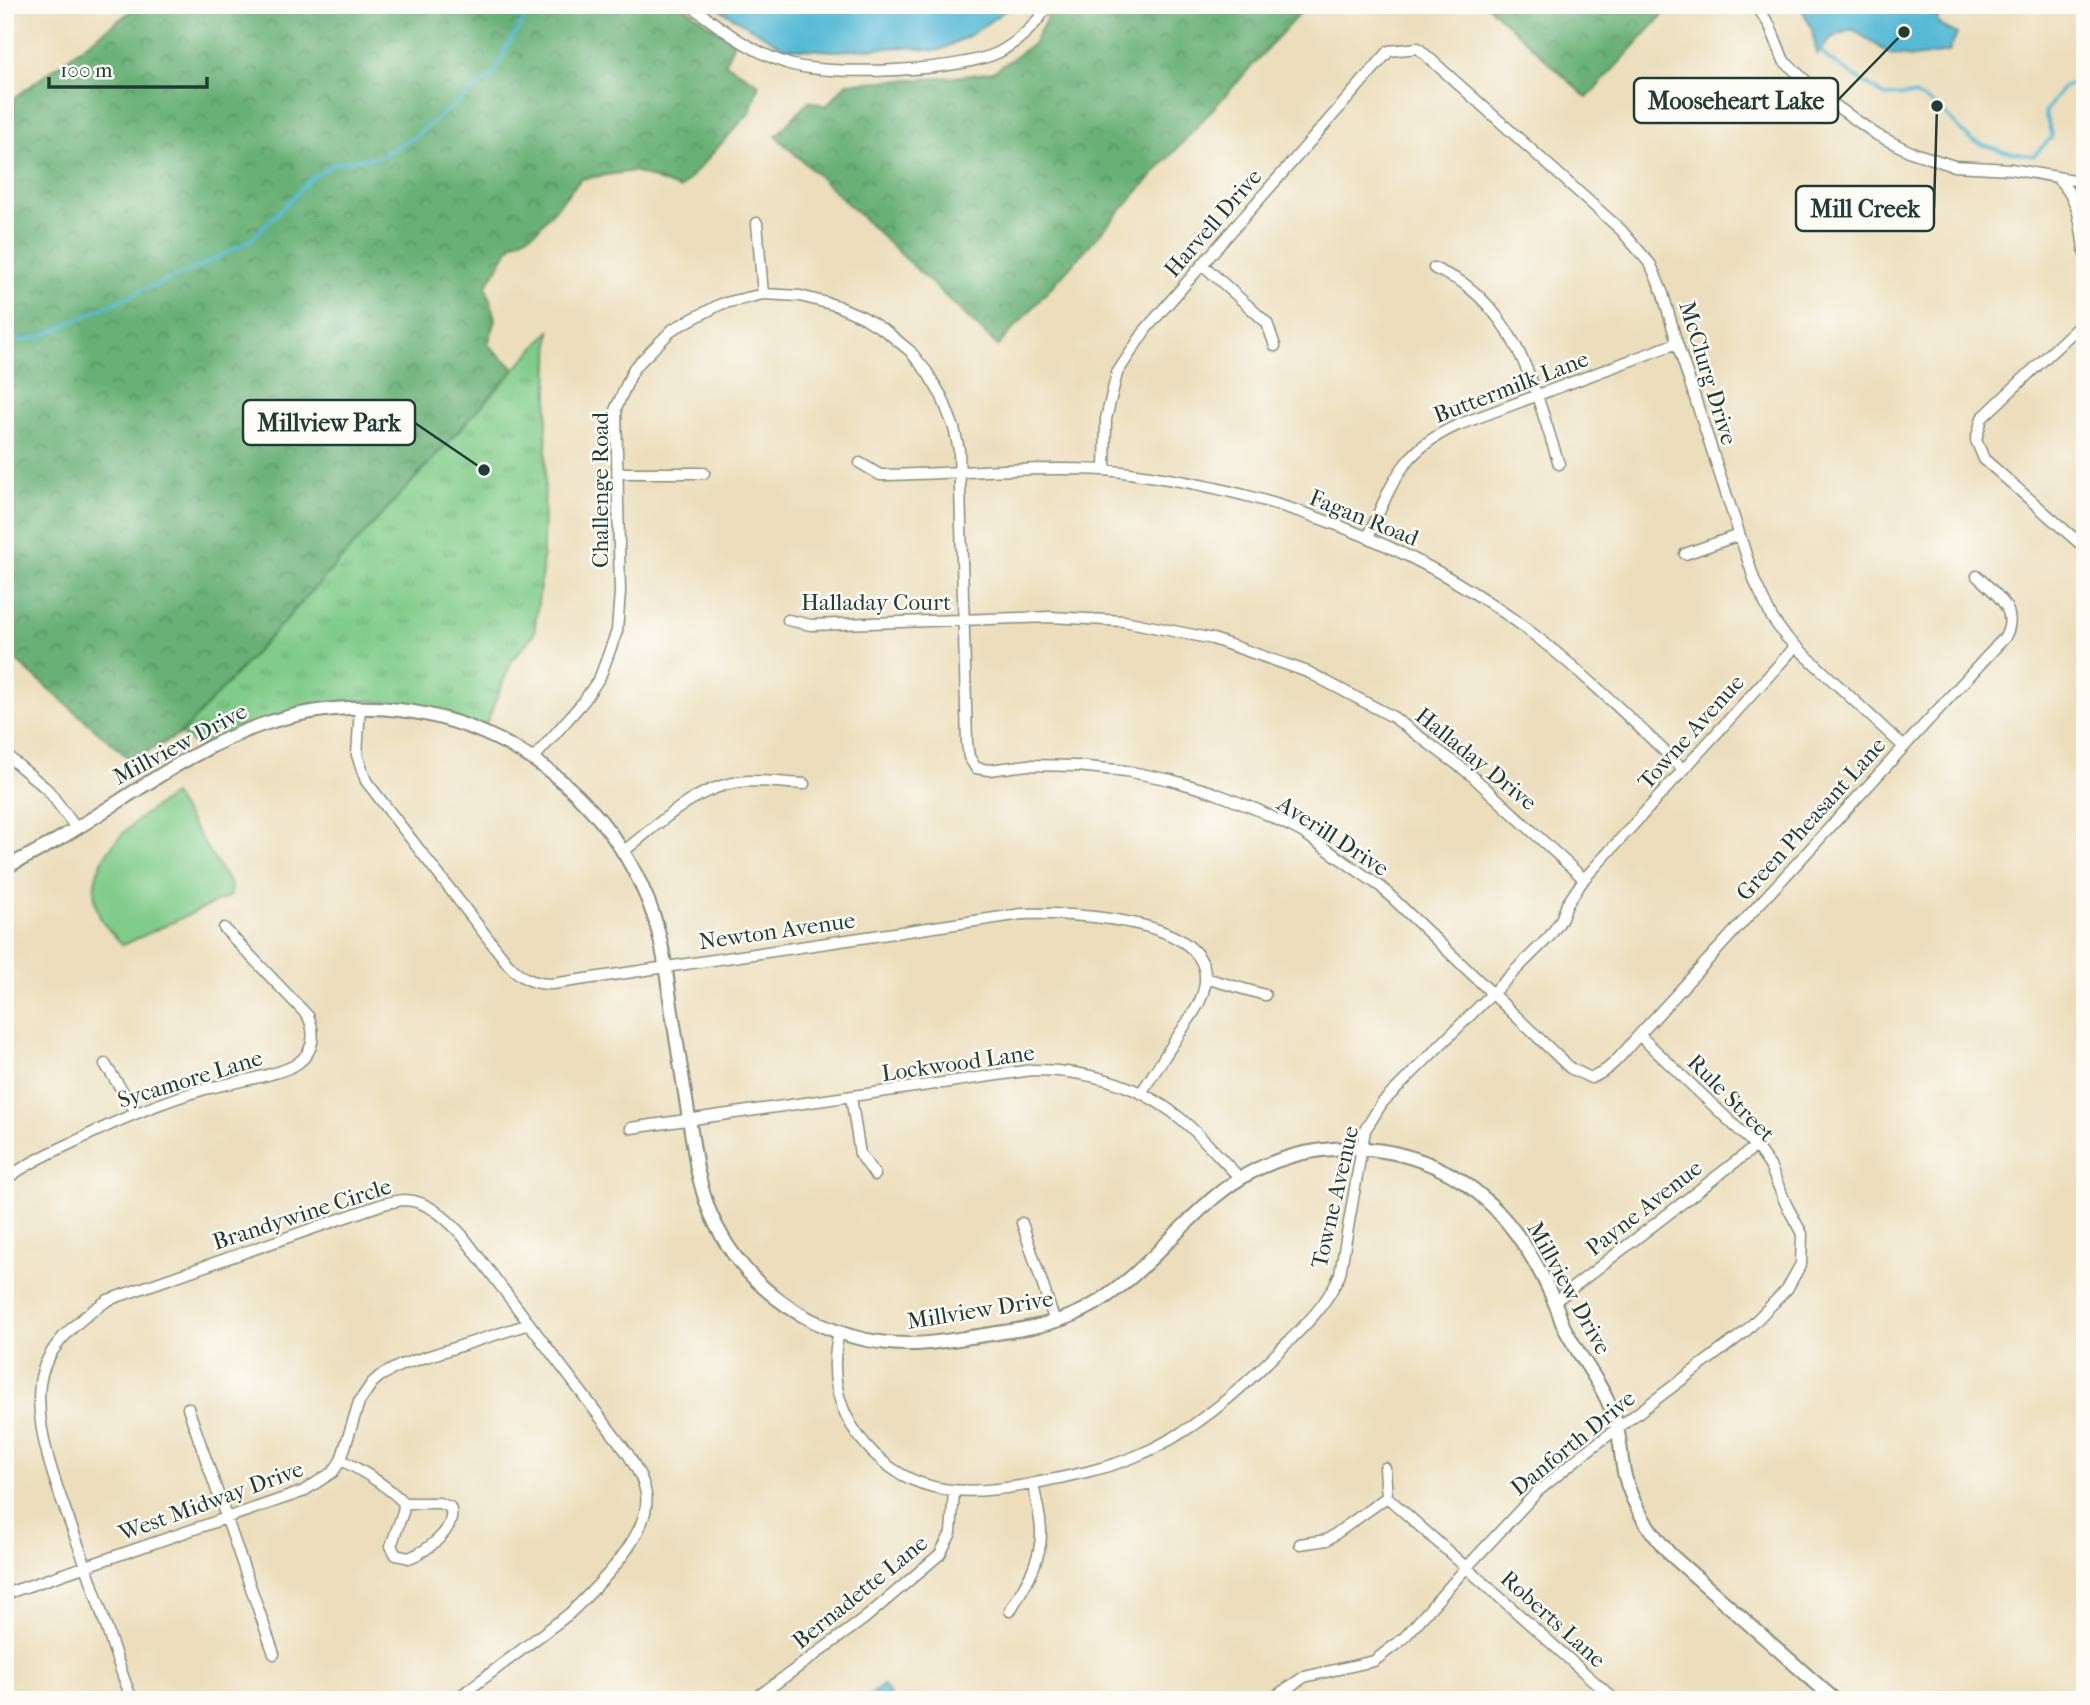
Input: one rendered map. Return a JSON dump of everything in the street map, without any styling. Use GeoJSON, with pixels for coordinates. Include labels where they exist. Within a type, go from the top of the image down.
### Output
{"type":"FeatureCollection","features":[{"type":"Feature","properties":{"kind":"street"},"geometry":{"type":"LineString","coordinates":[[690,5],[749,47],[788,64],[863,72],[961,63],[1001,52],[1028,31],[1048,5]]}},
{"type":"Feature","properties":{"kind":"street"},"geometry":{"type":"LineString","coordinates":[[1756,5],[1770,26],[1784,61],[1825,97],[1877,135],[1911,152],[1954,166],[2011,169],[2085,182]]}},
{"type":"Feature","properties":{"kind":"street","name":"Harvell Drive"},"geometry":{"type":"LineString","coordinates":[[1104,470],[1106,419],[1117,373],[1146,329],[1389,51],[1419,48]]}},
{"type":"Feature","properties":{"kind":"street","name":"McClurg Drive"},"geometry":{"type":"LineString","coordinates":[[1419,48],[1631,239],[1651,265],[1658,279],[1755,582],[1772,618],[1795,647],[1903,747]]}},
{"type":"Feature","properties":{"kind":"street"},"geometry":{"type":"LineString","coordinates":[[2057,178],[2070,191],[2079,212],[2085,254]]}},
{"type":"Feature","properties":{"kind":"street"},"geometry":{"type":"LineString","coordinates":[[2079,212],[2085,200]]}},
{"type":"Feature","properties":{"kind":"street"},"geometry":{"type":"LineString","coordinates":[[757,223],[763,294]]}},
{"type":"Feature","properties":{"kind":"street"},"geometry":{"type":"LineString","coordinates":[[1203,265],[1267,324],[1275,346]]}},
{"type":"Feature","properties":{"kind":"street"},"geometry":{"type":"LineString","coordinates":[[1434,268],[1462,282],[1506,326],[1517,344],[1559,464]]}},
{"type":"Feature","properties":{"kind":"street","name":"Challenge Road"},"geometry":{"type":"LineString","coordinates":[[533,759],[584,701],[600,677],[617,631],[620,592],[616,408],[634,368],[673,329],[721,304],[763,294],[800,296],[835,305],[879,327],[910,351],[928,372],[942,397],[954,428],[961,473],[969,757],[976,768],[989,770]]}},
{"type":"Feature","properties":{"kind":"street"},"geometry":{"type":"LineString","coordinates":[[2085,315],[2076,329],[1982,418],[1976,440],[1984,459],[2085,548]]}},
{"type":"Feature","properties":{"kind":"street","name":"Buttermilk Lane"},"geometry":{"type":"LineString","coordinates":[[1368,537],[1395,478],[1403,465],[1426,442],[1458,425],[1677,343]]}},
{"type":"Feature","properties":{"kind":"street","name":"Fagan Road"},"geometry":{"type":"LineString","coordinates":[[860,463],[880,475],[1104,470],[1195,483],[1272,502],[1368,537],[1439,572],[1513,619],[1595,686],[1684,769]]}},
{"type":"Feature","properties":{"kind":"street"},"geometry":{"type":"LineString","coordinates":[[617,473],[704,473]]}},
{"type":"Feature","properties":{"kind":"street"},"geometry":{"type":"LineString","coordinates":[[1685,554],[1739,535]]}},
{"type":"Feature","properties":{"kind":"street","name":"Green Pheasant Lane"},"geometry":{"type":"LineString","coordinates":[[1591,1078],[1607,1069],[1639,1035],[2005,637],[2011,621],[2008,608],[1978,576]]}},
{"type":"Feature","properties":{"kind":"street","name":"Halladay Drive"},"geometry":{"type":"LineString","coordinates":[[965,621],[1051,617],[1124,621],[1213,639],[1308,672],[1393,717],[1470,774],[1584,879]]}},
{"type":"Feature","properties":{"kind":"street","name":"Halladay Court"},"geometry":{"type":"LineString","coordinates":[[788,620],[811,625],[965,621]]}},
{"type":"Feature","properties":{"kind":"street","name":"Towne Avenue"},"geometry":{"type":"LineString","coordinates":[[839,1332],[833,1366],[835,1383],[840,1402],[856,1434],[870,1450],[900,1475],[930,1487],[954,1491],[992,1490],[1100,1469],[1136,1457],[1198,1422],[1258,1372],[1320,1310],[1331,1293],[1340,1274],[1365,1130],[1382,1104],[1550,936],[1584,879],[1795,647]]}},
{"type":"Feature","properties":{"kind":"street","name":"Millview Drive"},"geometry":{"type":"LineString","coordinates":[[5,867],[49,845],[155,776],[242,732],[301,714],[360,708],[409,711],[451,720],[506,742],[566,783],[584,801],[624,851],[639,880],[654,915],[665,967],[697,1169],[706,1203],[729,1248],[750,1275],[776,1298],[806,1318],[839,1332],[872,1340],[911,1344],[1011,1331],[1055,1322],[1101,1301],[1122,1286],[1215,1196],[1240,1178],[1284,1157],[1307,1151],[1362,1148],[1418,1159],[1472,1188],[1493,1205],[1520,1237],[1570,1337],[1604,1391],[1618,1429],[1623,1468],[1630,1493],[1653,1536],[1835,1700]]}},
{"type":"Feature","properties":{"kind":"street","name":"Newton Avenue"},"geometry":{"type":"LineString","coordinates":[[360,708],[357,755],[366,781],[516,973],[538,984],[1022,914],[1055,913],[1128,921],[1173,936],[1186,943],[1196,954],[1205,978]]}},
{"type":"Feature","properties":{"kind":"street"},"geometry":{"type":"LineString","coordinates":[[5,754],[48,790],[76,828]]}},
{"type":"Feature","properties":{"kind":"street","name":"Averill Drive"},"geometry":{"type":"LineString","coordinates":[[989,770],[1028,765],[1126,771],[1212,792],[1258,810],[1302,832],[1381,887],[1570,1068],[1591,1078]]}},
{"type":"Feature","properties":{"kind":"street"},"geometry":{"type":"LineString","coordinates":[[624,851],[687,803],[709,791],[747,781],[804,784]]}},
{"type":"Feature","properties":{"kind":"street","name":"Sycamore Lane"},"geometry":{"type":"LineString","coordinates":[[5,1180],[44,1156],[136,1112],[204,1090],[288,1070],[300,1062],[314,1041],[313,1026],[308,1016],[223,928]]}},
{"type":"Feature","properties":{"kind":"street"},"geometry":{"type":"LineString","coordinates":[[1141,1093],[1194,1012],[1202,997],[1205,978],[1265,995]]}},
{"type":"Feature","properties":{"kind":"street","name":"Rule Street"},"geometry":{"type":"LineString","coordinates":[[1639,1035],[1756,1146],[1770,1166],[1802,1234]]}},
{"type":"Feature","properties":{"kind":"street"},"geometry":{"type":"LineString","coordinates":[[105,1064],[136,1112]]}},
{"type":"Feature","properties":{"kind":"street","name":"Lockwood Lane"},"geometry":{"type":"LineString","coordinates":[[631,1128],[1032,1070],[1061,1070],[1087,1074],[1141,1093],[1187,1124],[1240,1178]]}},
{"type":"Feature","properties":{"kind":"street"},"geometry":{"type":"LineString","coordinates":[[850,1097],[860,1154],[875,1175]]}},
{"type":"Feature","properties":{"kind":"street","name":"Payne Avenue"},"geometry":{"type":"LineString","coordinates":[[1554,1302],[1756,1146]]}},
{"type":"Feature","properties":{"kind":"street","name":"Brandywine Circle"},"geometry":{"type":"LineString","coordinates":[[132,1700],[60,1494],[41,1430],[40,1384],[47,1362],[64,1336],[84,1315],[108,1300],[370,1209],[406,1200],[428,1207],[446,1219],[462,1235],[628,1454],[642,1478],[646,1492],[647,1507],[643,1521],[626,1549],[582,1602],[455,1700]]}},
{"type":"Feature","properties":{"kind":"street"},"geometry":{"type":"LineString","coordinates":[[1022,1223],[1055,1322]]}},
{"type":"Feature","properties":{"kind":"street","name":"Danforth Drive"},"geometry":{"type":"LineString","coordinates":[[1270,1700],[1304,1677],[1374,1661],[1403,1639],[1537,1492],[1745,1332],[1787,1289],[1801,1264],[1802,1234]]}},
{"type":"Feature","properties":{"kind":"street"},"geometry":{"type":"LineString","coordinates":[[404,1503],[391,1546],[396,1555],[408,1558],[426,1549],[444,1532],[451,1521],[452,1511],[450,1507],[439,1503],[404,1503],[369,1473],[341,1460],[359,1402],[372,1383],[401,1365],[529,1324]]}},
{"type":"Feature","properties":{"kind":"street"},"geometry":{"type":"LineString","coordinates":[[188,1408],[274,1654]]}},
{"type":"Feature","properties":{"kind":"street","name":"West Midway Drive"},"geometry":{"type":"LineString","coordinates":[[5,1594],[302,1492],[333,1472],[341,1460]]}},
{"type":"Feature","properties":{"kind":"street"},"geometry":{"type":"LineString","coordinates":[[1300,1544],[1327,1540],[1387,1497],[1385,1468]]}},
{"type":"Feature","properties":{"kind":"street"},"geometry":{"type":"LineString","coordinates":[[1010,1611],[1033,1571],[1040,1551],[1041,1532],[1033,1483]]}},
{"type":"Feature","properties":{"kind":"street","name":"Bernadette Lane"},"geometry":{"type":"LineString","coordinates":[[753,1700],[864,1619],[940,1553],[951,1533],[954,1491]]}},
{"type":"Feature","properties":{"kind":"street","name":"Roberts Lane"},"geometry":{"type":"LineString","coordinates":[[1387,1497],[1615,1700]]}},
{"type":"Feature","properties":{"kind":"green space"},"geometry":{"type":"Polygon","coordinates":[[[139,5],[682,5],[734,42],[725,63],[759,84],[750,112],[680,189],[634,171],[581,179],[536,231],[512,244],[486,286],[495,319],[488,345],[515,369],[181,734],[131,760],[5,651],[5,105],[139,5]]]}},
{"type":"Feature","properties":{"kind":"green space"},"geometry":{"type":"Polygon","coordinates":[[[1054,5],[1307,5],[998,346],[776,136],[809,101],[826,106],[847,83],[993,72],[1033,44],[1054,5]]]}},
{"type":"Feature","properties":{"kind":"green space"},"geometry":{"type":"Polygon","coordinates":[[[1487,5],[1672,5],[1587,98],[1487,5]]]}},
{"type":"Feature","properties":{"kind":"green space"},"geometry":{"type":"Polygon","coordinates":[[[550,331],[542,571],[534,634],[512,660],[484,729],[403,705],[353,701],[313,706],[199,747],[181,734],[550,331]]]}},
{"type":"Feature","properties":{"kind":"green space"},"geometry":{"type":"Polygon","coordinates":[[[173,795],[232,887],[230,896],[123,945],[99,915],[95,896],[96,877],[103,860],[126,830],[173,795]]]}},
{"type":"Feature","properties":{"kind":"water"},"geometry":{"type":"Polygon","coordinates":[[[712,5],[1013,5],[969,36],[938,51],[903,47],[837,51],[785,48],[712,5]]]}},
{"type":"Feature","properties":{"kind":"water"},"geometry":{"type":"Polygon","coordinates":[[[1800,5],[1946,5],[1937,11],[1938,24],[1957,34],[1949,52],[1913,57],[1890,54],[1852,29],[1831,38],[1817,54],[1812,29],[1800,5]]]}},
{"type":"Feature","properties":{"kind":"water"},"geometry":{"type":"Polygon","coordinates":[[[883,1685],[890,1695],[884,1700],[867,1698],[883,1685]]]}},
{"type":"Feature","properties":{"kind":"waterway"},"geometry":{"type":"LineString","coordinates":[[5,337],[20,340],[45,335],[199,267],[251,240],[312,178],[334,163],[378,157],[413,138],[495,73],[506,48],[527,15],[528,5]]}},
{"type":"Feature","properties":{"kind":"waterway"},"geometry":{"type":"LineString","coordinates":[[1821,45],[1827,58],[1885,96],[1915,95],[1937,106],[1972,141],[2003,151],[2033,156],[2052,137],[2045,113],[2062,88],[2082,80],[2085,83]]}},
{"type":"Feature","properties":{"kind":"place","name":"Mooseheart Lake"},"geometry":{"type":"Point","coordinates":[1904,32]}},
{"type":"Feature","properties":{"kind":"place","name":"Mill Creek"},"geometry":{"type":"Point","coordinates":[1937,106]}},
{"type":"Feature","properties":{"kind":"place","name":"Millview Park"},"geometry":{"type":"Point","coordinates":[484,470]}}]}
